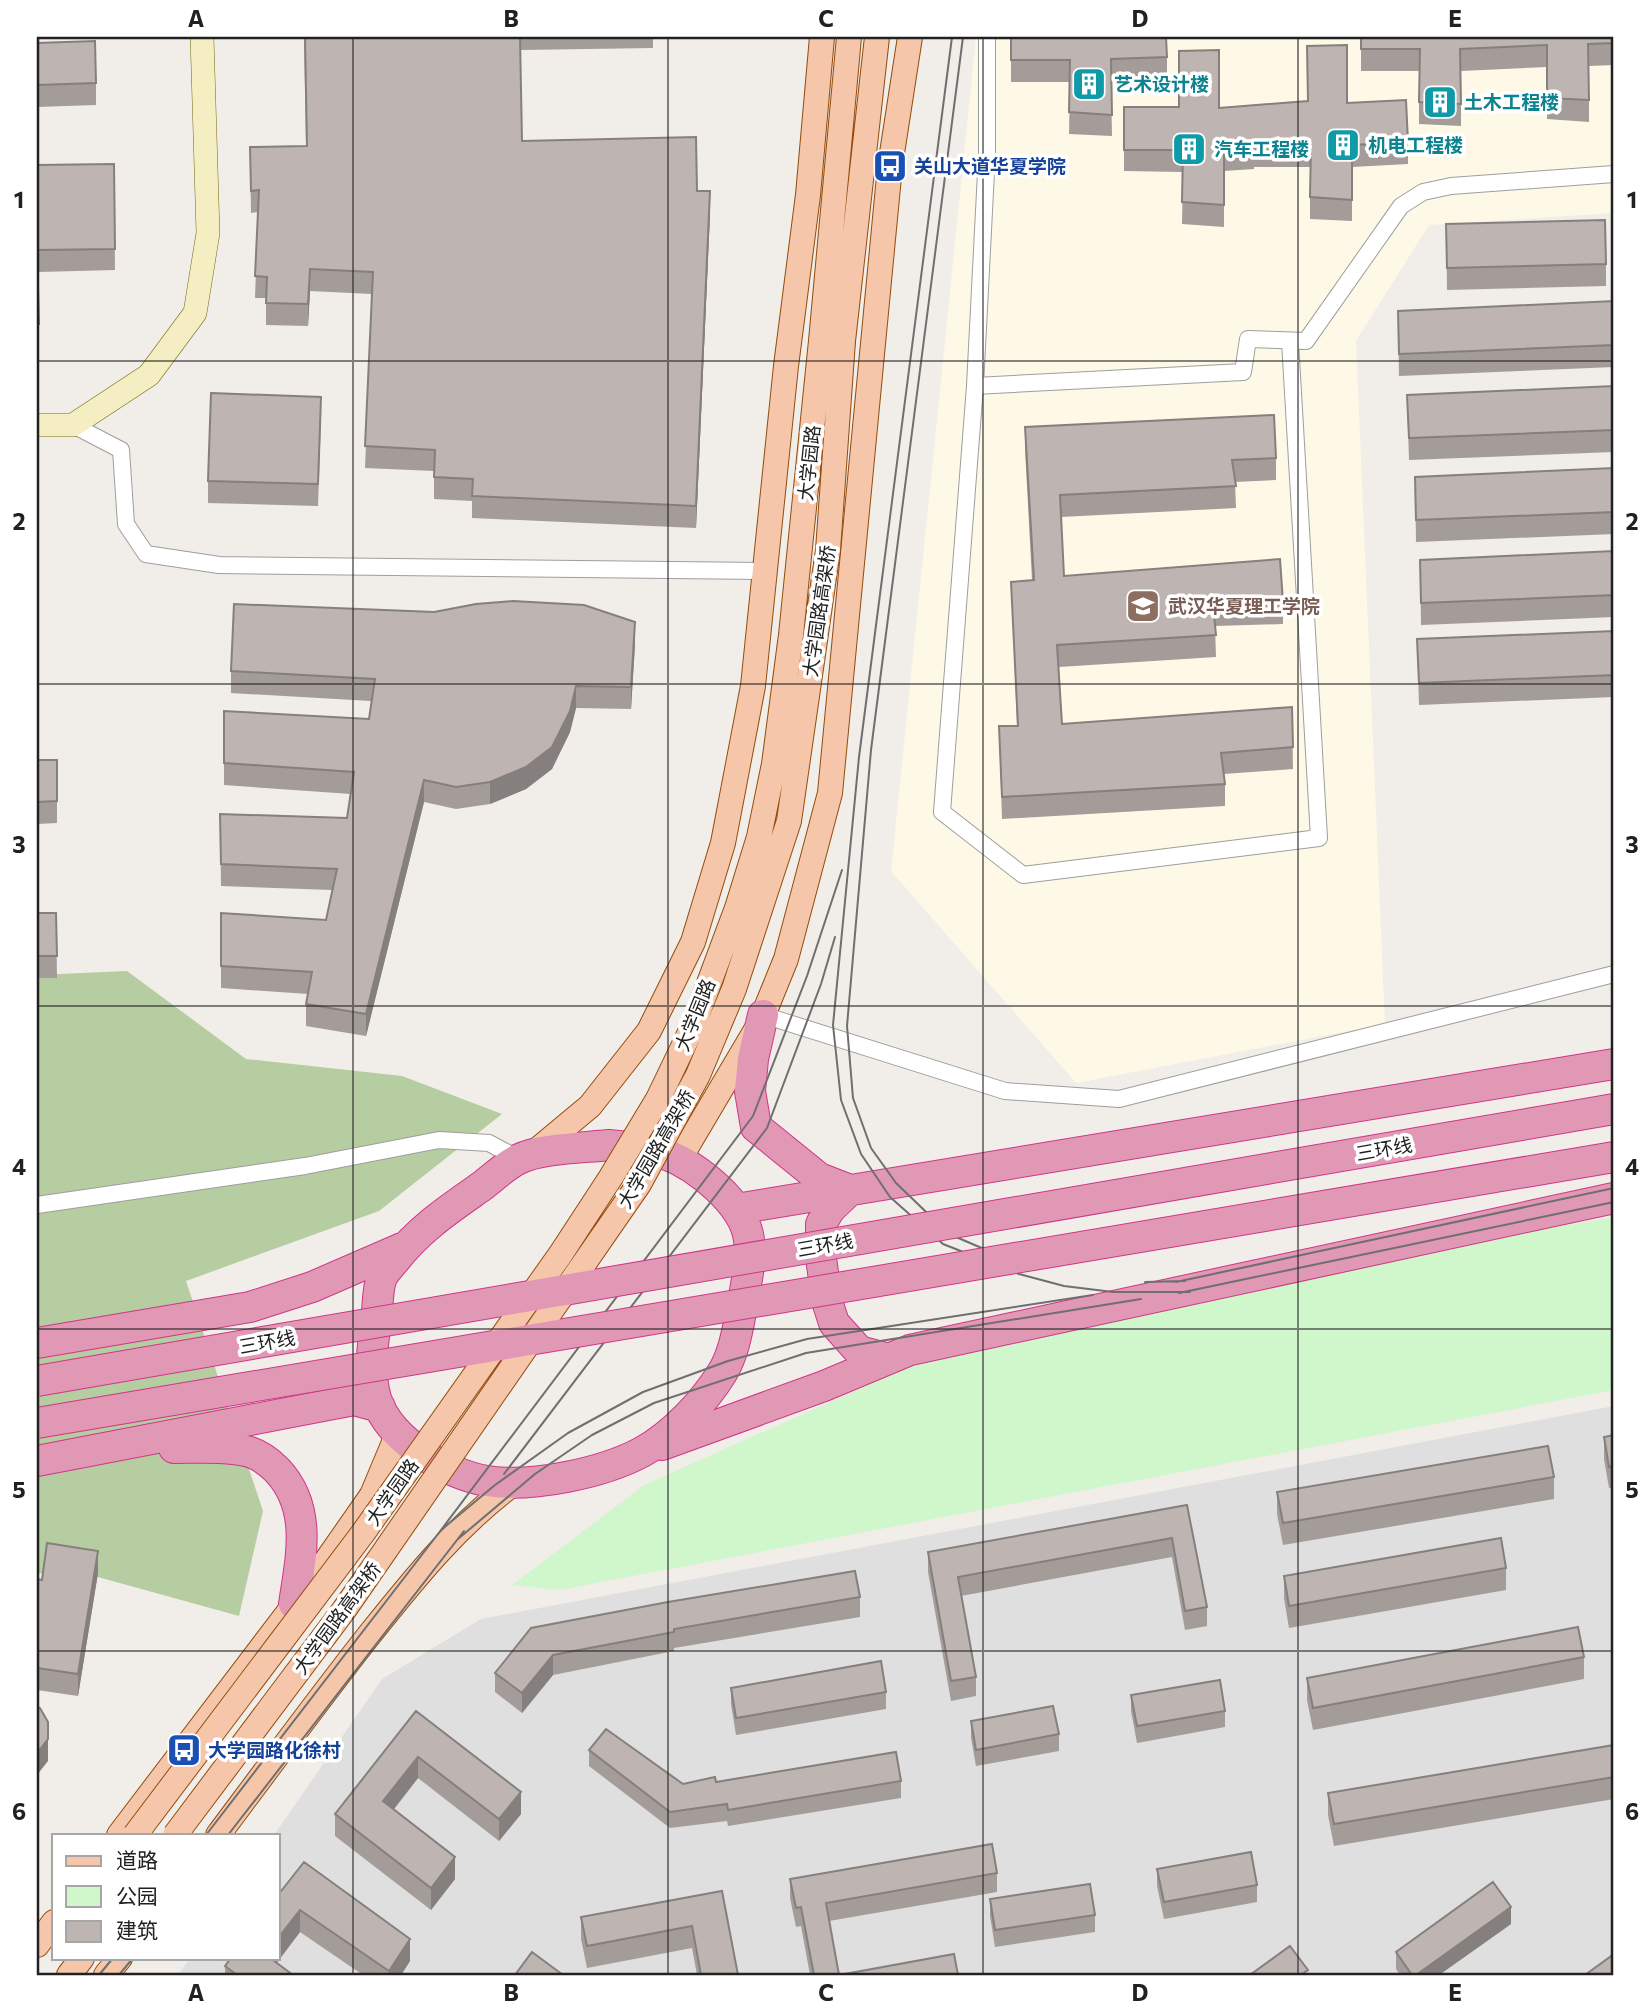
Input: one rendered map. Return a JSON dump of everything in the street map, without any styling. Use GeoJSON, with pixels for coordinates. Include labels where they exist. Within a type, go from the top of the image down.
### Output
{"type":"FeatureCollection","features":[{"type":"Feature","properties":{"kind":"highway"},"geometry":{"type":"LineString","coordinates":[[763,1014],[752,1059],[750,1091],[756,1127],[819,1178],[850,1190]]}},
{"type":"Feature","properties":{"kind":"highway"},"geometry":{"type":"LineString","coordinates":[[736,1209],[1614,1064]]}},
{"type":"Feature","properties":{"kind":"highway","name":"三环线"},"geometry":{"type":"LineString","coordinates":[[37,1381],[1614,1109]]}},
{"type":"Feature","properties":{"kind":"highway"},"geometry":{"type":"LineString","coordinates":[[642,1452],[670,1432],[700,1402],[723,1371],[734,1346],[747,1278],[750,1240],[742,1216],[712,1182],[678,1160],[641,1148],[609,1145],[558,1150],[524,1158],[433,1219],[406,1246],[382,1277],[372,1348],[374,1390],[386,1421],[398,1433],[429,1458],[464,1475],[487,1481],[514,1483],[551,1481],[612,1464],[824,1386],[910,1350],[1614,1198]]}},
{"type":"Feature","properties":{"kind":"highway"},"geometry":{"type":"LineString","coordinates":[[37,1423],[1614,1157]]}},
{"type":"Feature","properties":{"kind":"highway"},"geometry":{"type":"LineString","coordinates":[[850,1190],[830,1209],[821,1224],[821,1258],[827,1301],[834,1323],[859,1352],[889,1359]]}},
{"type":"Feature","properties":{"kind":"highway"},"geometry":{"type":"LineString","coordinates":[[37,1343],[250,1307],[312,1287],[406,1246]]}},
{"type":"Feature","properties":{"kind":"highway"},"geometry":{"type":"LineString","coordinates":[[37,1461],[354,1400],[380,1407]]}},
{"type":"Feature","properties":{"kind":"highway"},"geometry":{"type":"LineString","coordinates":[[114,1446],[210,1448],[252,1453],[272,1466],[289,1483],[298,1508],[303,1538],[295,1604]]}},
{"type":"Feature","properties":{"kind":"main road"},"geometry":{"type":"LineString","coordinates":[[524,1158],[590,1106],[649,1031],[693,942],[723,843],[753,686],[791,319],[808,195],[822,37]]}},
{"type":"Feature","properties":{"kind":"main road"},"geometry":{"type":"LineString","coordinates":[[844,229],[849,37]]}},
{"type":"Feature","properties":{"kind":"main road"},"geometry":{"type":"LineString","coordinates":[[832,341],[844,229],[877,37]]}},
{"type":"Feature","properties":{"kind":"main road"},"geometry":{"type":"LineString","coordinates":[[678,1160],[734,1070],[763,1014],[786,959],[830,793],[890,166],[910,37]]}},
{"type":"Feature","properties":{"kind":"main road"},"geometry":{"type":"LineString","coordinates":[[791,319],[844,229],[890,166]]}},
{"type":"Feature","properties":{"kind":"main road","name":"大学园路"},"geometry":{"type":"LineString","coordinates":[[136,1834],[363,1534],[560,1255],[658,1099],[693,1026],[737,908],[759,837],[774,764],[832,341]]}},
{"type":"Feature","properties":{"kind":"main road","name":"大学园路高架桥"},"geometry":{"type":"LineString","coordinates":[[176,1834],[345,1610],[639,1184],[698,1075],[734,989],[789,821],[828,550],[832,341]]}},
{"type":"Feature","properties":{"kind":"main road","name":"大学园路"},"geometry":{"type":"LineString","coordinates":[[120,1834],[295,1604],[372,1495],[398,1433]]}},
{"type":"Feature","properties":{"kind":"main road"},"geometry":{"type":"LineString","coordinates":[[219,1834],[338,1674],[439,1548],[514,1483]]}},
{"type":"Feature","properties":{"kind":"main road"},"geometry":{"type":"LineString","coordinates":[[37,1945],[52,1925]]}},
{"type":"Feature","properties":{"kind":"main road"},"geometry":{"type":"LineString","coordinates":[[37,1965],[52,1945]]}},
{"type":"Feature","properties":{"kind":"main road"},"geometry":{"type":"LineString","coordinates":[[69,1975],[80,1960]]}},
{"type":"Feature","properties":{"kind":"main road"},"geometry":{"type":"LineString","coordinates":[[105,1975],[118,1960]]}},
{"type":"Feature","properties":{"kind":"street"},"geometry":{"type":"LineString","coordinates":[[73,425],[149,375],[195,313],[208,233],[202,37]]}},
{"type":"Feature","properties":{"kind":"street"},"geometry":{"type":"LineString","coordinates":[[987,37],[986,153],[975,386],[942,812],[1023,875],[1319,838],[1290,341]]}},
{"type":"Feature","properties":{"kind":"street"},"geometry":{"type":"LineString","coordinates":[[975,386],[1243,372],[1248,339],[1307,341],[1401,206],[1423,192],[1451,186],[1614,174]]}},
{"type":"Feature","properties":{"kind":"street"},"geometry":{"type":"LineString","coordinates":[[37,425],[73,425],[121,450],[126,524],[146,554],[219,565],[766,571]]}},
{"type":"Feature","properties":{"kind":"street"},"geometry":{"type":"LineString","coordinates":[[763,1014],[1005,1091],[1119,1099],[1614,974]]}},
{"type":"Feature","properties":{"kind":"street"},"geometry":{"type":"LineString","coordinates":[[37,1205],[305,1166],[439,1140],[489,1143],[524,1158]]}},
{"type":"Feature","properties":{"kind":"street"},"geometry":{"type":"LineString","coordinates":[[94,1960],[105,1975]]}},
{"type":"Feature","properties":{"kind":"shaded area","name":"武汉华夏理工学院"},"geometry":{"type":"Polygon","coordinates":[[[976,37],[1614,37],[1614,213],[1429,225],[1356,341],[1385,1024],[1076,1083],[891,871],[976,37]]]}},
{"type":"Feature","properties":{"kind":"shaded area"},"geometry":{"type":"Polygon","coordinates":[[[1614,1406],[1614,1975],[178,1975],[189,1960],[280,1960],[280,1834],[275,1834],[382,1679],[481,1619],[1614,1406]]]}},
{"type":"Feature","properties":{"kind":"green space"},"geometry":{"type":"Polygon","coordinates":[[[127,971],[246,1059],[402,1076],[502,1114],[379,1211],[186,1281],[263,1511],[239,1616],[69,1569],[37,1574],[37,975],[127,971]]]}},
{"type":"Feature","properties":{"kind":"green space"},"geometry":{"type":"Polygon","coordinates":[[[1614,1217],[1614,1390],[559,1590],[512,1585],[644,1485],[866,1386],[899,1338],[1614,1217]]]}},
{"type":"Feature","properties":{"kind":"building"},"geometry":{"type":"Polygon","coordinates":[[[305,37],[520,37],[522,141],[696,137],[697,191],[710,191],[696,506],[472,496],[473,479],[434,477],[435,450],[365,446],[373,272],[310,269],[308,304],[266,303],[267,277],[255,276],[259,190],[251,191],[250,147],[307,146],[305,37]]]}},
{"type":"Feature","properties":{"kind":"building","name":"艺术设计楼"},"geometry":{"type":"Polygon","coordinates":[[[1011,37],[1166,37],[1167,57],[1111,59],[1112,115],[1069,112],[1070,60],[1011,60],[1011,37]]]}},
{"type":"Feature","properties":{"kind":"building"},"geometry":{"type":"Polygon","coordinates":[[[1361,37],[1614,37],[1614,43],[1588,44],[1589,100],[1547,98],[1547,45],[1460,49],[1461,104],[1419,102],[1420,49],[1361,49],[1361,37]]]}},
{"type":"Feature","properties":{"kind":"building"},"geometry":{"type":"Polygon","coordinates":[[[95,41],[96,83],[37,85],[37,43],[95,41]]]}},
{"type":"Feature","properties":{"kind":"building"},"geometry":{"type":"Polygon","coordinates":[[[1347,45],[1347,103],[1406,100],[1408,142],[1352,145],[1352,200],[1310,197],[1311,145],[1254,145],[1224,149],[1224,205],[1182,202],[1183,150],[1124,150],[1124,107],[1179,107],[1179,51],[1219,50],[1219,108],[1308,101],[1307,46],[1347,45]]]}},
{"type":"Feature","properties":{"kind":"building"},"geometry":{"type":"Polygon","coordinates":[[[114,164],[115,249],[37,250],[37,165],[114,164]]]}},
{"type":"Feature","properties":{"kind":"building"},"geometry":{"type":"Polygon","coordinates":[[[1605,220],[1606,264],[1447,268],[1446,224],[1605,220]]]}},
{"type":"Feature","properties":{"kind":"building"},"geometry":{"type":"Polygon","coordinates":[[[37,250],[39,324],[37,324],[37,250]]]}},
{"type":"Feature","properties":{"kind":"building"},"geometry":{"type":"Polygon","coordinates":[[[1614,301],[1614,345],[1399,354],[1398,311],[1614,301]]]}},
{"type":"Feature","properties":{"kind":"building"},"geometry":{"type":"Polygon","coordinates":[[[1614,386],[1614,430],[1409,438],[1407,395],[1614,386]]]}},
{"type":"Feature","properties":{"kind":"building"},"geometry":{"type":"Polygon","coordinates":[[[211,393],[321,397],[318,484],[208,481],[211,393]]]}},
{"type":"Feature","properties":{"kind":"building"},"geometry":{"type":"Polygon","coordinates":[[[1274,415],[1276,458],[1232,460],[1236,486],[1060,495],[1064,576],[1280,559],[1283,602],[1213,605],[1216,635],[1057,645],[1062,724],[1292,707],[1293,747],[1221,753],[1225,784],[1002,797],[999,726],[1018,726],[1011,582],[1034,580],[1025,427],[1274,415]]]}},
{"type":"Feature","properties":{"kind":"building"},"geometry":{"type":"Polygon","coordinates":[[[1614,468],[1614,512],[1416,520],[1415,477],[1614,468]]]}},
{"type":"Feature","properties":{"kind":"building"},"geometry":{"type":"Polygon","coordinates":[[[1614,551],[1614,595],[1421,603],[1420,560],[1614,551]]]}},
{"type":"Feature","properties":{"kind":"building"},"geometry":{"type":"Polygon","coordinates":[[[513,601],[584,605],[635,622],[631,687],[576,686],[570,711],[552,747],[526,767],[490,782],[456,787],[424,780],[366,1014],[306,1004],[312,972],[221,966],[221,913],[326,920],[337,869],[221,864],[220,814],[347,818],[354,772],[224,763],[224,711],[369,719],[375,679],[231,671],[234,604],[434,612],[476,604],[513,601]]]}},
{"type":"Feature","properties":{"kind":"building"},"geometry":{"type":"Polygon","coordinates":[[[1614,631],[1614,675],[1419,683],[1417,639],[1614,631]]]}},
{"type":"Feature","properties":{"kind":"building"},"geometry":{"type":"Polygon","coordinates":[[[37,760],[57,760],[57,801],[37,802],[37,760]]]}},
{"type":"Feature","properties":{"kind":"building"},"geometry":{"type":"Polygon","coordinates":[[[37,913],[56,913],[57,956],[37,956],[37,913]]]}},
{"type":"Feature","properties":{"kind":"building"},"geometry":{"type":"Polygon","coordinates":[[[1614,1435],[1614,1466],[1609,1467],[1604,1437],[1614,1435]]]}},
{"type":"Feature","properties":{"kind":"building"},"geometry":{"type":"Polygon","coordinates":[[[1548,1446],[1554,1477],[1283,1523],[1277,1492],[1548,1446]]]}},
{"type":"Feature","properties":{"kind":"building"},"geometry":{"type":"Polygon","coordinates":[[[1187,1505],[1207,1607],[1185,1611],[1172,1538],[958,1577],[976,1677],[951,1681],[928,1552],[1187,1505]]]}},
{"type":"Feature","properties":{"kind":"building"},"geometry":{"type":"Polygon","coordinates":[[[1501,1538],[1506,1568],[1289,1606],[1284,1576],[1501,1538]]]}},
{"type":"Feature","properties":{"kind":"building"},"geometry":{"type":"Polygon","coordinates":[[[47,1543],[98,1551],[78,1674],[37,1668],[37,1579],[42,1580],[47,1543]]]}},
{"type":"Feature","properties":{"kind":"building"},"geometry":{"type":"Polygon","coordinates":[[[855,1571],[860,1597],[674,1629],[674,1632],[553,1655],[522,1693],[495,1673],[531,1628],[855,1571]]]}},
{"type":"Feature","properties":{"kind":"building"},"geometry":{"type":"Polygon","coordinates":[[[1578,1627],[1584,1657],[1313,1708],[1307,1678],[1578,1627]]]}},
{"type":"Feature","properties":{"kind":"building"},"geometry":{"type":"Polygon","coordinates":[[[881,1661],[886,1692],[736,1718],[731,1688],[881,1661]]]}},
{"type":"Feature","properties":{"kind":"building"},"geometry":{"type":"Polygon","coordinates":[[[1220,1680],[1225,1711],[1137,1726],[1131,1695],[1220,1680]]]}},
{"type":"Feature","properties":{"kind":"building"},"geometry":{"type":"Polygon","coordinates":[[[1053,1706],[1059,1734],[976,1750],[971,1721],[1053,1706]]]}},
{"type":"Feature","properties":{"kind":"building"},"geometry":{"type":"Polygon","coordinates":[[[37,1707],[48,1722],[48,1739],[37,1753],[37,1707]]]}},
{"type":"Feature","properties":{"kind":"building"},"geometry":{"type":"Polygon","coordinates":[[[416,1711],[521,1792],[499,1819],[418,1757],[383,1801],[455,1857],[431,1888],[335,1814],[416,1711]]]}},
{"type":"Feature","properties":{"kind":"building"},"geometry":{"type":"Polygon","coordinates":[[[606,1729],[683,1784],[715,1777],[716,1782],[896,1752],[901,1781],[728,1810],[727,1804],[670,1812],[589,1750],[606,1729]]]}},
{"type":"Feature","properties":{"kind":"building"},"geometry":{"type":"Polygon","coordinates":[[[1614,1745],[1614,1777],[1334,1824],[1328,1793],[1614,1745]]]}},
{"type":"Feature","properties":{"kind":"building"},"geometry":{"type":"Polygon","coordinates":[[[992,1844],[997,1873],[826,1903],[839,1975],[814,1975],[801,1907],[796,1908],[790,1879],[992,1844]]]}},
{"type":"Feature","properties":{"kind":"building"},"geometry":{"type":"Polygon","coordinates":[[[1251,1852],[1257,1885],[1164,1902],[1157,1869],[1251,1852]]]}},
{"type":"Feature","properties":{"kind":"building"},"geometry":{"type":"Polygon","coordinates":[[[304,1862],[410,1939],[389,1971],[300,1910],[280,1935],[280,1892],[304,1862]]]}},
{"type":"Feature","properties":{"kind":"building"},"geometry":{"type":"Polygon","coordinates":[[[1493,1882],[1511,1907],[1416,1975],[1412,1975],[1396,1952],[1493,1882]]]}},
{"type":"Feature","properties":{"kind":"building"},"geometry":{"type":"Polygon","coordinates":[[[1090,1884],[1095,1915],[995,1930],[990,1899],[1090,1884]]]}},
{"type":"Feature","properties":{"kind":"building"},"geometry":{"type":"Polygon","coordinates":[[[722,1891],[738,1975],[701,1975],[692,1926],[587,1946],[581,1917],[722,1891]]]}},
{"type":"Feature","properties":{"kind":"building"},"geometry":{"type":"Polygon","coordinates":[[[1290,1946],[1308,1970],[1301,1975],[1250,1975],[1290,1946]]]}},
{"type":"Feature","properties":{"kind":"building"},"geometry":{"type":"Polygon","coordinates":[[[532,1952],[563,1975],[515,1975],[532,1952]]]}},
{"type":"Feature","properties":{"kind":"building"},"geometry":{"type":"Polygon","coordinates":[[[954,1954],[958,1975],[839,1975],[954,1954]]]}},
{"type":"Feature","properties":{"kind":"building"},"geometry":{"type":"Polygon","coordinates":[[[1614,1954],[1614,1975],[1585,1975],[1614,1954]]]}},
{"type":"Feature","properties":{"kind":"building"},"geometry":{"type":"Polygon","coordinates":[[[230,1960],[273,1960],[293,1975],[237,1975],[225,1966],[230,1960]]]}},
{"type":"Feature","properties":{"kind":"tram line"},"geometry":{"type":"LineString","coordinates":[[952,37],[859,757],[833,1025],[841,1100],[861,1154],[890,1197],[943,1244],[1019,1274],[1064,1286],[1113,1292],[1190,1292]]}},
{"type":"Feature","properties":{"kind":"tram line"},"geometry":{"type":"LineString","coordinates":[[963,37],[871,750],[847,1026],[853,1098],[871,1148],[896,1183],[949,1234],[998,1255]]}},
{"type":"Feature","properties":{"kind":"tram line"},"geometry":{"type":"LineString","coordinates":[[207,1834],[441,1530],[753,1116],[807,976],[842,870]]}},
{"type":"Feature","properties":{"kind":"tram line"},"geometry":{"type":"LineString","coordinates":[[504,1474],[767,1128],[821,984],[835,937]]}},
{"type":"Feature","properties":{"kind":"tram line"},"geometry":{"type":"LineString","coordinates":[[1176,1282],[1614,1188]]}},
{"type":"Feature","properties":{"kind":"tram line"},"geometry":{"type":"LineString","coordinates":[[1179,1293],[1614,1202]]}},
{"type":"Feature","properties":{"kind":"tram line"},"geometry":{"type":"LineString","coordinates":[[1145,1282],[1185,1281]]}},
{"type":"Feature","properties":{"kind":"tram line"},"geometry":{"type":"LineString","coordinates":[[441,1530],[495,1485],[568,1433],[643,1392],[728,1361],[807,1339],[1093,1295]]}},
{"type":"Feature","properties":{"kind":"tram line"},"geometry":{"type":"LineString","coordinates":[[458,1539],[535,1474],[592,1435],[654,1403],[806,1353],[1141,1299]]}},
{"type":"Feature","properties":{"kind":"tram line"},"geometry":{"type":"LineString","coordinates":[[229,1834],[464,1531]]}},
{"type":"Feature","properties":{"kind":"tram line"},"geometry":{"type":"LineString","coordinates":[[99,1975],[111,1960]]}},
{"type":"Feature","properties":{"kind":"tram line"},"geometry":{"type":"LineString","coordinates":[[119,1975],[131,1960]]}},
{"type":"Feature","properties":{"kind":"place","name":"艺术设计楼"},"geometry":{"type":"Point","coordinates":[1089,84]}},
{"type":"Feature","properties":{"kind":"place","name":"土木工程楼"},"geometry":{"type":"Point","coordinates":[1440,102]}},
{"type":"Feature","properties":{"kind":"place","name":"机电工程楼"},"geometry":{"type":"Point","coordinates":[1343,145]}},
{"type":"Feature","properties":{"kind":"place","name":"汽车工程楼"},"geometry":{"type":"Point","coordinates":[1189,149]}},
{"type":"Feature","properties":{"kind":"place","name":"关山大道华夏学院"},"geometry":{"type":"Point","coordinates":[890,166]}},
{"type":"Feature","properties":{"kind":"place","name":"武汉华夏理工学院"},"geometry":{"type":"Point","coordinates":[1143,606]}},
{"type":"Feature","properties":{"kind":"place","name":"大学园路化徐村"},"geometry":{"type":"Point","coordinates":[184,1750]}}]}
